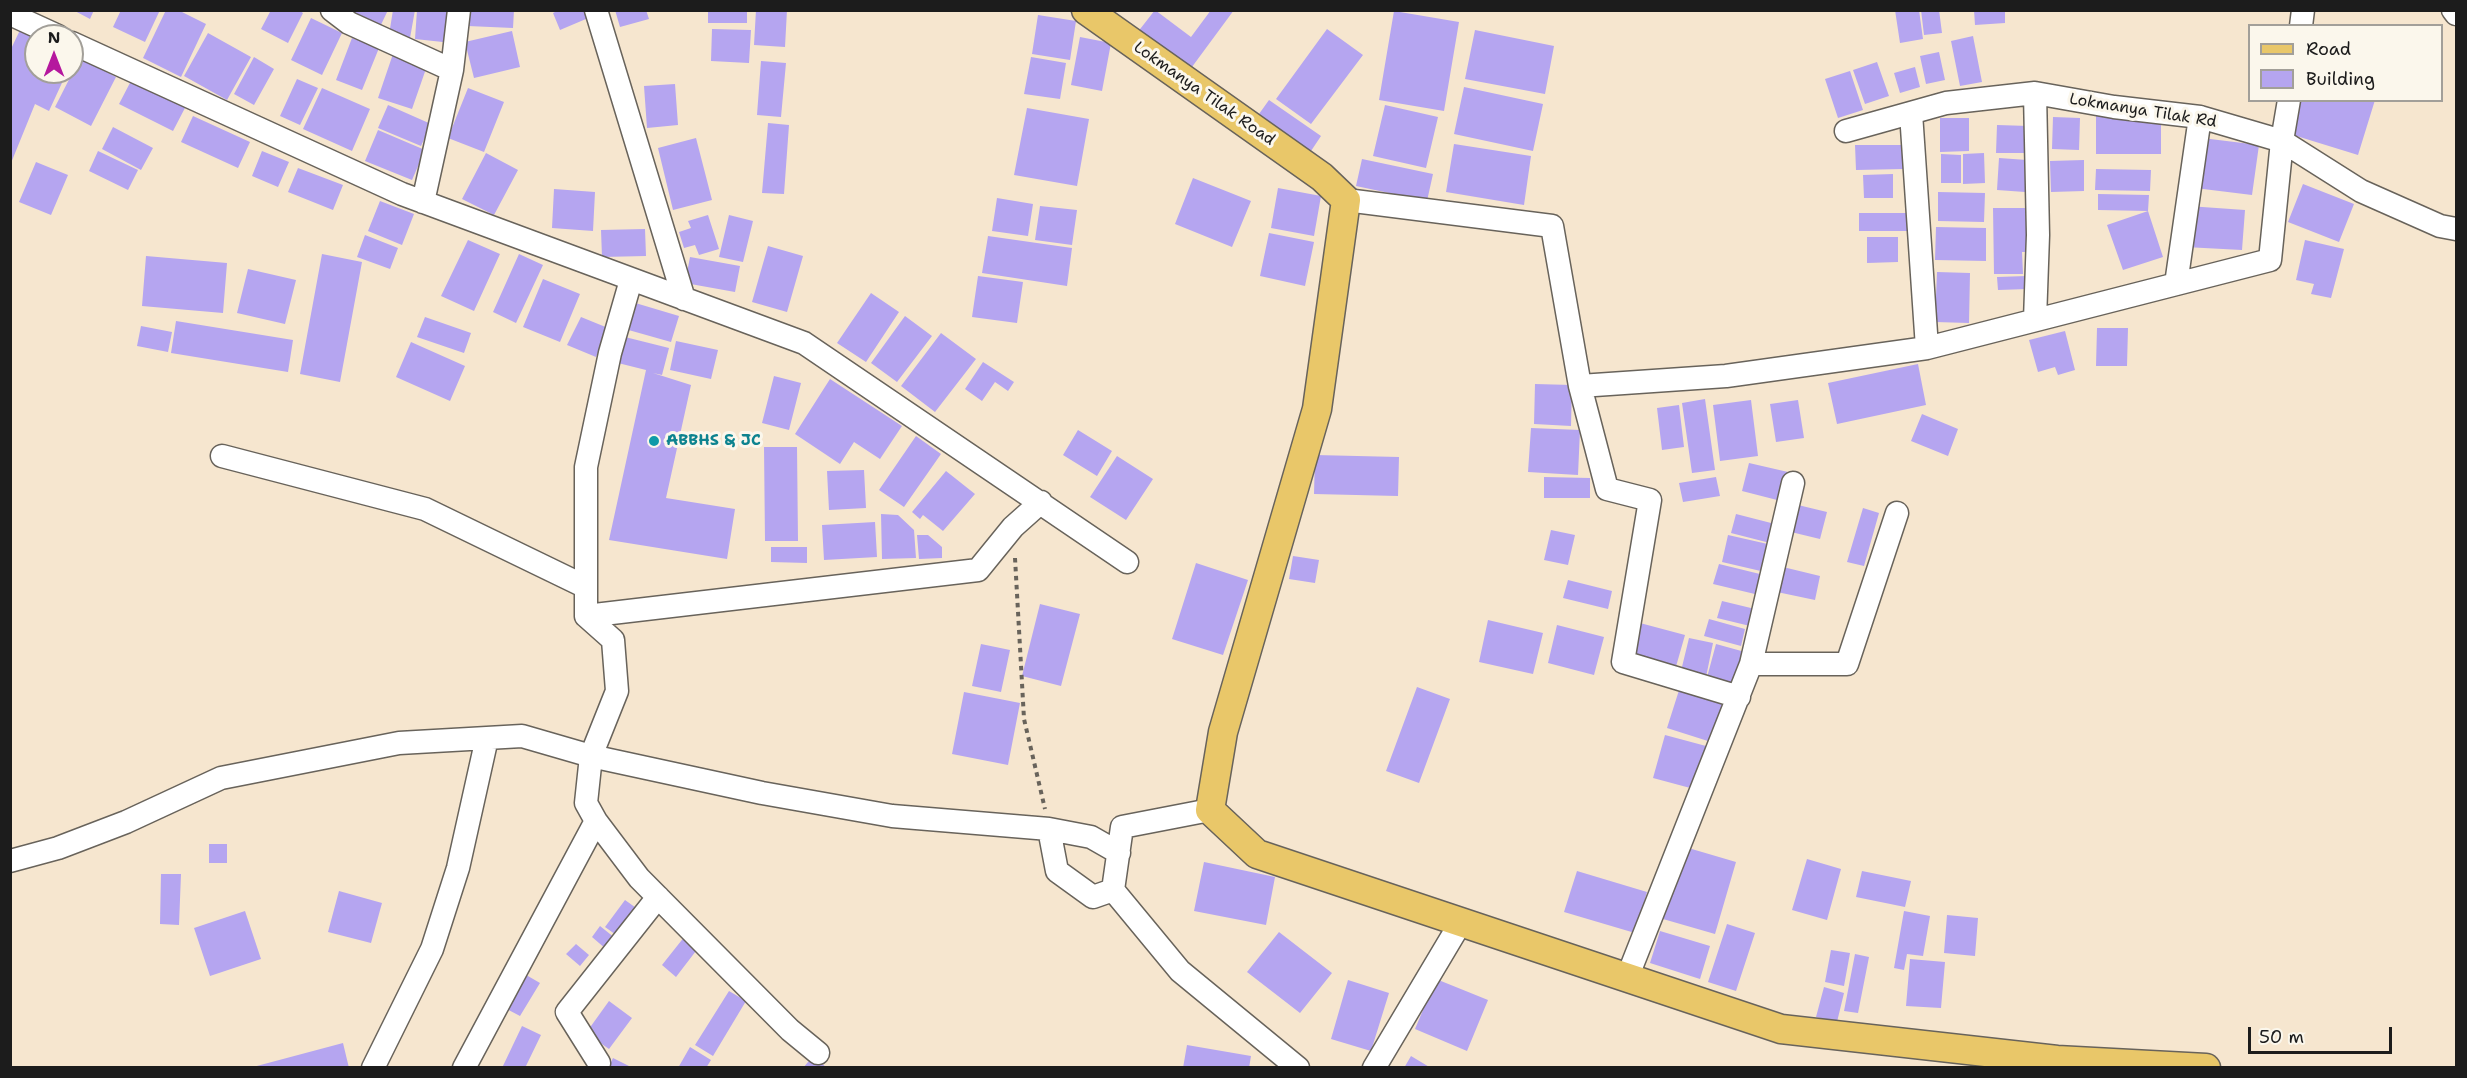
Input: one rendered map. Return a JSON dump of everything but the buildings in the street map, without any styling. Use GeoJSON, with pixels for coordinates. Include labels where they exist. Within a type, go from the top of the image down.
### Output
{"type":"FeatureCollection","features":[{"type":"Feature","properties":{"kind":"main road","name":"Lokmanya Tilak Road"},"geometry":{"type":"LineString","coordinates":[[1104,16],[1322,177],[1346,200]]}},
{"type":"Feature","properties":{"kind":"main road"},"geometry":{"type":"LineString","coordinates":[[1346,200],[1317,410],[1223,732],[1210,810],[1257,854],[1782,1029],[2057,1060],[2206,1068]]}},
{"type":"Feature","properties":{"kind":"street"},"geometry":{"type":"LineString","coordinates":[[332,10],[350,23],[452,70]]}},
{"type":"Feature","properties":{"kind":"street"},"geometry":{"type":"LineString","coordinates":[[423,202],[452,70],[459,10]]}},
{"type":"Feature","properties":{"kind":"street"},"geometry":{"type":"LineString","coordinates":[[596,10],[684,299]]}},
{"type":"Feature","properties":{"kind":"street"},"geometry":{"type":"LineString","coordinates":[[2453,10],[2457,14]]}},
{"type":"Feature","properties":{"kind":"street"},"geometry":{"type":"LineString","coordinates":[[10,14],[32,24]]}},
{"type":"Feature","properties":{"kind":"street"},"geometry":{"type":"LineString","coordinates":[[84,48],[423,202],[804,343],[1127,562]]}},
{"type":"Feature","properties":{"kind":"street"},"geometry":{"type":"LineString","coordinates":[[2035,93],[2038,235],[2035,320]]}},
{"type":"Feature","properties":{"kind":"street","name":"Lokmanya Tilak Rd"},"geometry":{"type":"LineString","coordinates":[[1846,131],[1946,103],[2035,93],[2114,107],[2200,117],[2282,141],[2361,191],[2440,226],[2457,229]]}},
{"type":"Feature","properties":{"kind":"street"},"geometry":{"type":"LineString","coordinates":[[1580,386],[1726,376],[1927,348],[2270,260],[2282,141],[2289,102]]}},
{"type":"Feature","properties":{"kind":"street"},"geometry":{"type":"LineString","coordinates":[[1911,113],[1927,348]]}},
{"type":"Feature","properties":{"kind":"street"},"geometry":{"type":"LineString","coordinates":[[2176,284],[2200,117]]}},
{"type":"Feature","properties":{"kind":"street"},"geometry":{"type":"LineString","coordinates":[[1346,200],[1552,226],[1580,386],[1606,489],[1650,500],[1623,662],[1739,697]]}},
{"type":"Feature","properties":{"kind":"street"},"geometry":{"type":"LineString","coordinates":[[631,280],[610,353],[586,467],[586,616],[613,640],[617,691],[591,756],[586,803],[596,821],[639,878],[790,1030],[818,1053]]}},
{"type":"Feature","properties":{"kind":"street"},"geometry":{"type":"LineString","coordinates":[[222,456],[425,509],[586,587]]}},
{"type":"Feature","properties":{"kind":"street"},"geometry":{"type":"LineString","coordinates":[[1627,978],[1751,664],[1793,483]]}},
{"type":"Feature","properties":{"kind":"street"},"geometry":{"type":"LineString","coordinates":[[586,616],[978,570],[1013,527],[1041,502]]}},
{"type":"Feature","properties":{"kind":"street"},"geometry":{"type":"LineString","coordinates":[[1751,664],[1847,664],[1897,513]]}},
{"type":"Feature","properties":{"kind":"street"},"geometry":{"type":"LineString","coordinates":[[10,861],[58,848],[126,822],[220,778],[399,743],[522,736],[591,756],[762,793],[892,816],[1049,829],[1091,837],[1119,853]]}},
{"type":"Feature","properties":{"kind":"street"},"geometry":{"type":"LineString","coordinates":[[373,1068],[432,949],[458,868],[487,738]]}},
{"type":"Feature","properties":{"kind":"street"},"geometry":{"type":"LineString","coordinates":[[1210,810],[1122,827],[1113,890],[1180,971],[1298,1068]]}},
{"type":"Feature","properties":{"kind":"street"},"geometry":{"type":"LineString","coordinates":[[464,1068],[596,821]]}},
{"type":"Feature","properties":{"kind":"street"},"geometry":{"type":"LineString","coordinates":[[1049,829],[1058,870],[1093,897],[1113,890]]}},
{"type":"Feature","properties":{"kind":"street"},"geometry":{"type":"LineString","coordinates":[[599,1063],[567,1012],[658,897]]}},
{"type":"Feature","properties":{"kind":"street"},"geometry":{"type":"LineString","coordinates":[[1374,1068],[1461,922]]}},
{"type":"Feature","properties":{"kind":"path"},"geometry":{"type":"LineString","coordinates":[[1013,527],[1024,719],[1049,829]]}},
{"type":"Feature","properties":{"kind":"place","name":"ABBHS & JC"},"geometry":{"type":"Point","coordinates":[654,441]}}]}
